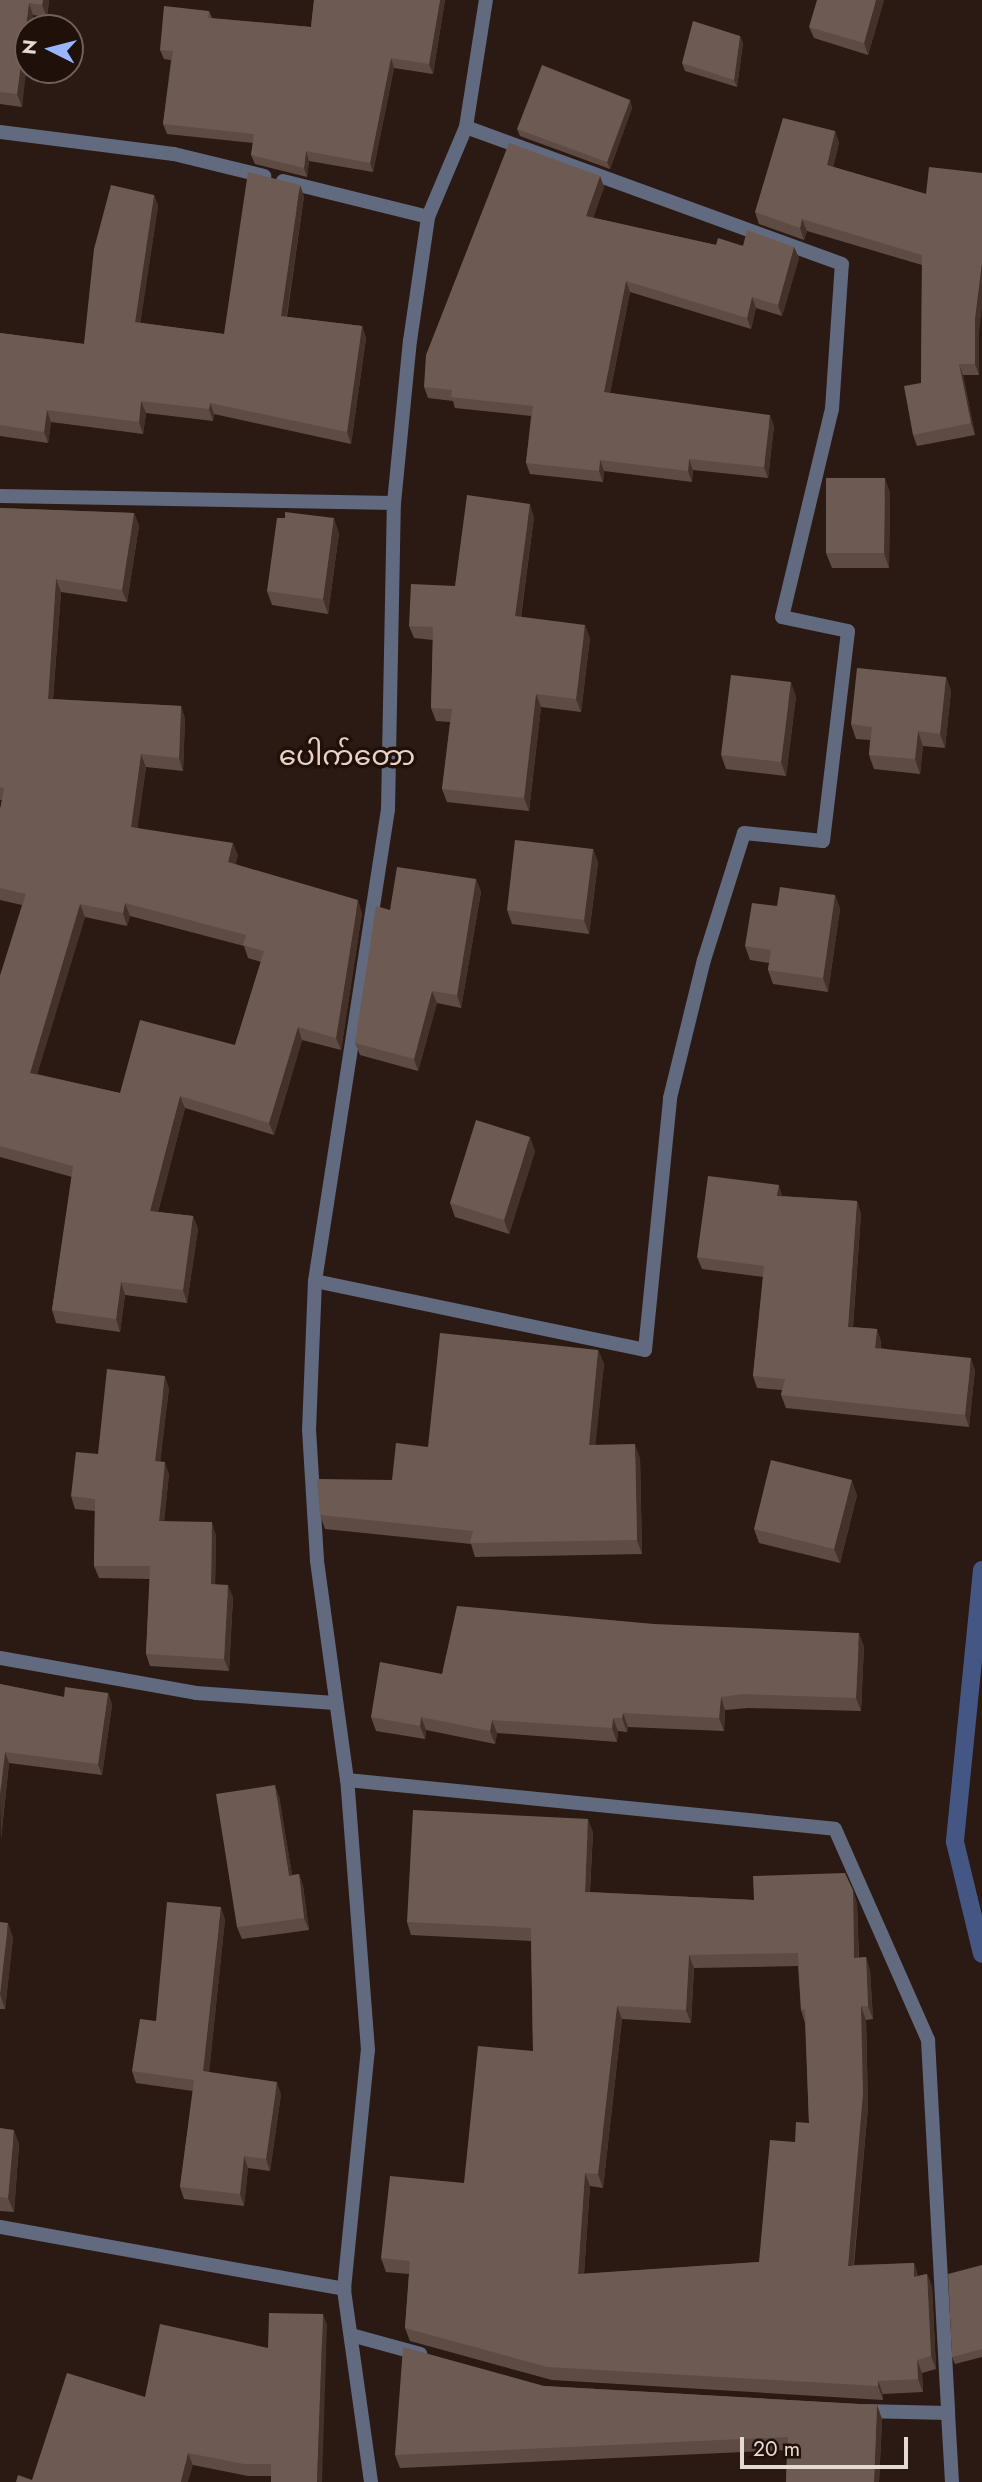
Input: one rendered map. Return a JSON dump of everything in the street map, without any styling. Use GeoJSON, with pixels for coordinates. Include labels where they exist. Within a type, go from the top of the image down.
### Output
{"type":"FeatureCollection","features":[{"type":"Feature","properties":{"kind":"street"},"geometry":{"type":"LineString","coordinates":[[371,2482],[344,2289],[368,2050],[347,1780],[317,1560],[309,1430],[315,1281],[388,809],[394,503],[428,217],[466,127],[486,0]]}},
{"type":"Feature","properties":{"kind":"street"},"geometry":{"type":"LineString","coordinates":[[315,1281],[645,1350],[670,1098],[704,960],[744,833],[823,841],[848,631],[782,617],[832,409],[842,264],[466,127]]}},
{"type":"Feature","properties":{"kind":"street"},"geometry":{"type":"LineString","coordinates":[[0,132],[174,154],[428,217]]}},
{"type":"Feature","properties":{"kind":"street"},"geometry":{"type":"LineString","coordinates":[[0,496],[394,503]]}},
{"type":"Feature","properties":{"kind":"street"},"geometry":{"type":"LineString","coordinates":[[0,1658],[196,1693],[335,1703]]}},
{"type":"Feature","properties":{"kind":"street"},"geometry":{"type":"LineString","coordinates":[[347,1780],[835,1829],[928,2040],[952,2482]]}},
{"type":"Feature","properties":{"kind":"street"},"geometry":{"type":"LineString","coordinates":[[0,2227],[344,2289]]}},
{"type":"Feature","properties":{"kind":"street"},"geometry":{"type":"LineString","coordinates":[[351,2335],[430,2357]]}},
{"type":"Feature","properties":{"kind":"street"},"geometry":{"type":"LineString","coordinates":[[849,2410],[948,2413]]}},
{"type":"Feature","properties":{"kind":"building"},"geometry":{"type":"Polygon","coordinates":[[[0,0],[43,0],[42,5],[29,3],[28,14],[14,14],[14,84],[18,84],[17,94],[0,92],[0,0]]]}},
{"type":"Feature","properties":{"kind":"building"},"geometry":{"type":"Polygon","coordinates":[[[314,0],[440,0],[429,64],[391,58],[370,163],[306,151],[304,168],[251,155],[254,134],[163,124],[173,51],[160,50],[164,6],[209,11],[208,18],[311,27],[314,0]]]}},
{"type":"Feature","properties":{"kind":"building"},"geometry":{"type":"Polygon","coordinates":[[[817,0],[876,0],[864,43],[809,27],[817,0]]]}},
{"type":"Feature","properties":{"kind":"building"},"geometry":{"type":"Polygon","coordinates":[[[693,21],[740,36],[734,80],[682,63],[693,21]]]}},
{"type":"Feature","properties":{"kind":"building"},"geometry":{"type":"Polygon","coordinates":[[[542,65],[630,100],[607,162],[517,129],[542,65]]]}},
{"type":"Feature","properties":{"kind":"building"},"geometry":{"type":"Polygon","coordinates":[[[783,118],[835,131],[827,165],[926,194],[929,167],[982,173],[982,264],[975,320],[975,364],[959,364],[971,423],[913,435],[904,386],[921,383],[922,255],[802,219],[800,228],[755,212],[783,118]]]}},
{"type":"Feature","properties":{"kind":"building"},"geometry":{"type":"Polygon","coordinates":[[[509,143],[600,176],[586,216],[716,245],[718,238],[743,246],[747,230],[794,247],[778,305],[752,297],[747,318],[626,281],[604,392],[770,415],[764,467],[689,459],[688,471],[600,460],[599,471],[526,463],[533,406],[451,397],[452,390],[424,387],[426,355],[509,143]]]}},
{"type":"Feature","properties":{"kind":"building"},"geometry":{"type":"Polygon","coordinates":[[[248,172],[300,185],[281,316],[362,326],[347,432],[210,403],[209,409],[141,401],[139,422],[47,410],[44,432],[0,425],[0,333],[84,344],[94,249],[111,185],[154,195],[135,322],[224,334],[248,172]]]}},
{"type":"Feature","properties":{"kind":"building"},"geometry":{"type":"Polygon","coordinates":[[[826,478],[885,478],[884,553],[826,553],[826,478]]]}},
{"type":"Feature","properties":{"kind":"building"},"geometry":{"type":"Polygon","coordinates":[[[467,495],[530,504],[515,616],[585,625],[576,699],[536,694],[524,798],[442,789],[452,709],[431,708],[433,627],[409,626],[411,584],[455,586],[467,495]]]}},
{"type":"Feature","properties":{"kind":"building"},"geometry":{"type":"Polygon","coordinates":[[[0,508],[134,513],[122,590],[56,579],[48,699],[181,706],[179,758],[141,754],[131,827],[233,843],[228,862],[358,900],[336,1038],[298,1027],[269,1123],[180,1096],[150,1211],[193,1216],[183,1290],[121,1282],[116,1319],[52,1310],[73,1166],[0,1146],[0,976],[26,894],[0,888],[0,810],[4,788],[0,787],[0,508]],[[125,903],[123,913],[80,904],[30,1073],[120,1093],[140,1020],[235,1045],[264,951],[243,945],[246,935],[125,903]]]}},
{"type":"Feature","properties":{"kind":"building"},"geometry":{"type":"Polygon","coordinates":[[[285,512],[334,518],[323,599],[267,591],[277,518],[285,518],[285,512]]]}},
{"type":"Feature","properties":{"kind":"building"},"geometry":{"type":"Polygon","coordinates":[[[857,668],[946,677],[940,734],[918,731],[915,759],[869,755],[872,727],[851,724],[857,668]]]}},
{"type":"Feature","properties":{"kind":"building"},"geometry":{"type":"Polygon","coordinates":[[[731,675],[791,682],[781,762],[721,755],[731,675]]]}},
{"type":"Feature","properties":{"kind":"building"},"geometry":{"type":"Polygon","coordinates":[[[515,840],[593,849],[584,920],[507,910],[515,840]]]}},
{"type":"Feature","properties":{"kind":"building"},"geometry":{"type":"Polygon","coordinates":[[[397,867],[476,879],[457,995],[432,991],[414,1059],[355,1043],[376,906],[390,910],[397,867]]]}},
{"type":"Feature","properties":{"kind":"building"},"geometry":{"type":"Polygon","coordinates":[[[780,887],[835,895],[823,978],[768,970],[771,950],[745,946],[752,903],[777,906],[780,887]]]}},
{"type":"Feature","properties":{"kind":"building"},"geometry":{"type":"Polygon","coordinates":[[[476,1120],[530,1137],[504,1220],[450,1203],[476,1120]]]}},
{"type":"Feature","properties":{"kind":"building"},"geometry":{"type":"Polygon","coordinates":[[[708,1176],[779,1185],[777,1196],[857,1201],[848,1327],[877,1329],[875,1348],[971,1358],[965,1415],[781,1395],[785,1379],[753,1376],[764,1266],[697,1257],[708,1176]]]}},
{"type":"Feature","properties":{"kind":"building"},"geometry":{"type":"Polygon","coordinates":[[[440,1333],[598,1350],[589,1445],[635,1444],[637,1540],[470,1543],[473,1531],[320,1515],[317,1479],[392,1480],[396,1443],[428,1447],[440,1333]]]}},
{"type":"Feature","properties":{"kind":"building"},"geometry":{"type":"Polygon","coordinates":[[[107,1369],[165,1376],[155,1461],[165,1462],[159,1521],[212,1522],[211,1584],[228,1585],[224,1659],[146,1654],[150,1566],[94,1566],[95,1499],[71,1496],[76,1452],[98,1454],[107,1369]]]}},
{"type":"Feature","properties":{"kind":"building"},"geometry":{"type":"Polygon","coordinates":[[[771,1460],[852,1480],[834,1549],[754,1529],[771,1460]]]}},
{"type":"Feature","properties":{"kind":"building"},"geometry":{"type":"Polygon","coordinates":[[[457,1606],[654,1624],[859,1633],[856,1698],[743,1694],[721,1697],[719,1718],[623,1713],[622,1718],[613,1718],[612,1728],[492,1720],[490,1731],[421,1717],[420,1726],[371,1717],[380,1662],[442,1674],[457,1606]]]}},
{"type":"Feature","properties":{"kind":"building"},"geometry":{"type":"Polygon","coordinates":[[[0,1684],[64,1697],[65,1687],[108,1693],[98,1764],[5,1752],[0,1795],[0,1684]]]}},
{"type":"Feature","properties":{"kind":"building"},"geometry":{"type":"Polygon","coordinates":[[[275,1785],[289,1876],[299,1874],[304,1918],[237,1927],[216,1794],[275,1785]]]}},
{"type":"Feature","properties":{"kind":"building"},"geometry":{"type":"Polygon","coordinates":[[[413,1810],[588,1819],[585,1892],[754,1900],[753,1876],[845,1873],[853,1890],[854,1958],[866,1957],[868,2006],[861,2006],[863,2094],[848,2266],[914,2263],[914,2277],[927,2274],[931,2356],[917,2360],[918,2379],[878,2381],[878,2386],[547,2367],[405,2328],[410,2261],[381,2258],[390,2176],[464,2183],[478,2046],[533,2051],[531,1928],[407,1922],[413,1810]],[[798,1953],[689,1955],[686,2010],[617,2006],[598,2174],[585,2173],[578,2274],[759,2262],[770,2140],[795,2142],[796,2122],[809,2123],[805,2009],[801,2010],[798,1953]]]}},
{"type":"Feature","properties":{"kind":"building"},"geometry":{"type":"Polygon","coordinates":[[[167,1902],[221,1907],[203,2071],[277,2082],[266,2159],[244,2156],[240,2194],[180,2187],[194,2080],[132,2071],[140,2019],[156,2021],[167,1902]]]}},
{"type":"Feature","properties":{"kind":"building"},"geometry":{"type":"Polygon","coordinates":[[[0,1922],[8,1923],[0,1994],[0,1922]]]}},
{"type":"Feature","properties":{"kind":"building"},"geometry":{"type":"Polygon","coordinates":[[[0,2128],[14,2130],[8,2198],[0,2197],[0,2128]]]}},
{"type":"Feature","properties":{"kind":"building"},"geometry":{"type":"Polygon","coordinates":[[[982,2265],[982,2349],[952,2357],[948,2274],[982,2265]]]}},
{"type":"Feature","properties":{"kind":"building"},"geometry":{"type":"Polygon","coordinates":[[[269,2313],[323,2314],[317,2482],[271,2482],[271,2464],[244,2464],[188,2453],[181,2482],[16,2482],[18,2475],[32,2480],[67,2373],[145,2397],[160,2324],[268,2348],[269,2313]]]}},
{"type":"Feature","properties":{"kind":"building"},"geometry":{"type":"Polygon","coordinates":[[[403,2347],[544,2386],[877,2405],[874,2482],[786,2482],[788,2437],[395,2455],[403,2347]]]}},
{"type":"Feature","properties":{"kind":"waterway"},"geometry":{"type":"LineString","coordinates":[[982,1570],[955,1842],[982,1954]]}},
{"type":"Feature","properties":{"kind":"district","name":"ပေါက်တော"},"geometry":{"type":"Point","coordinates":[347,756]}}]}
